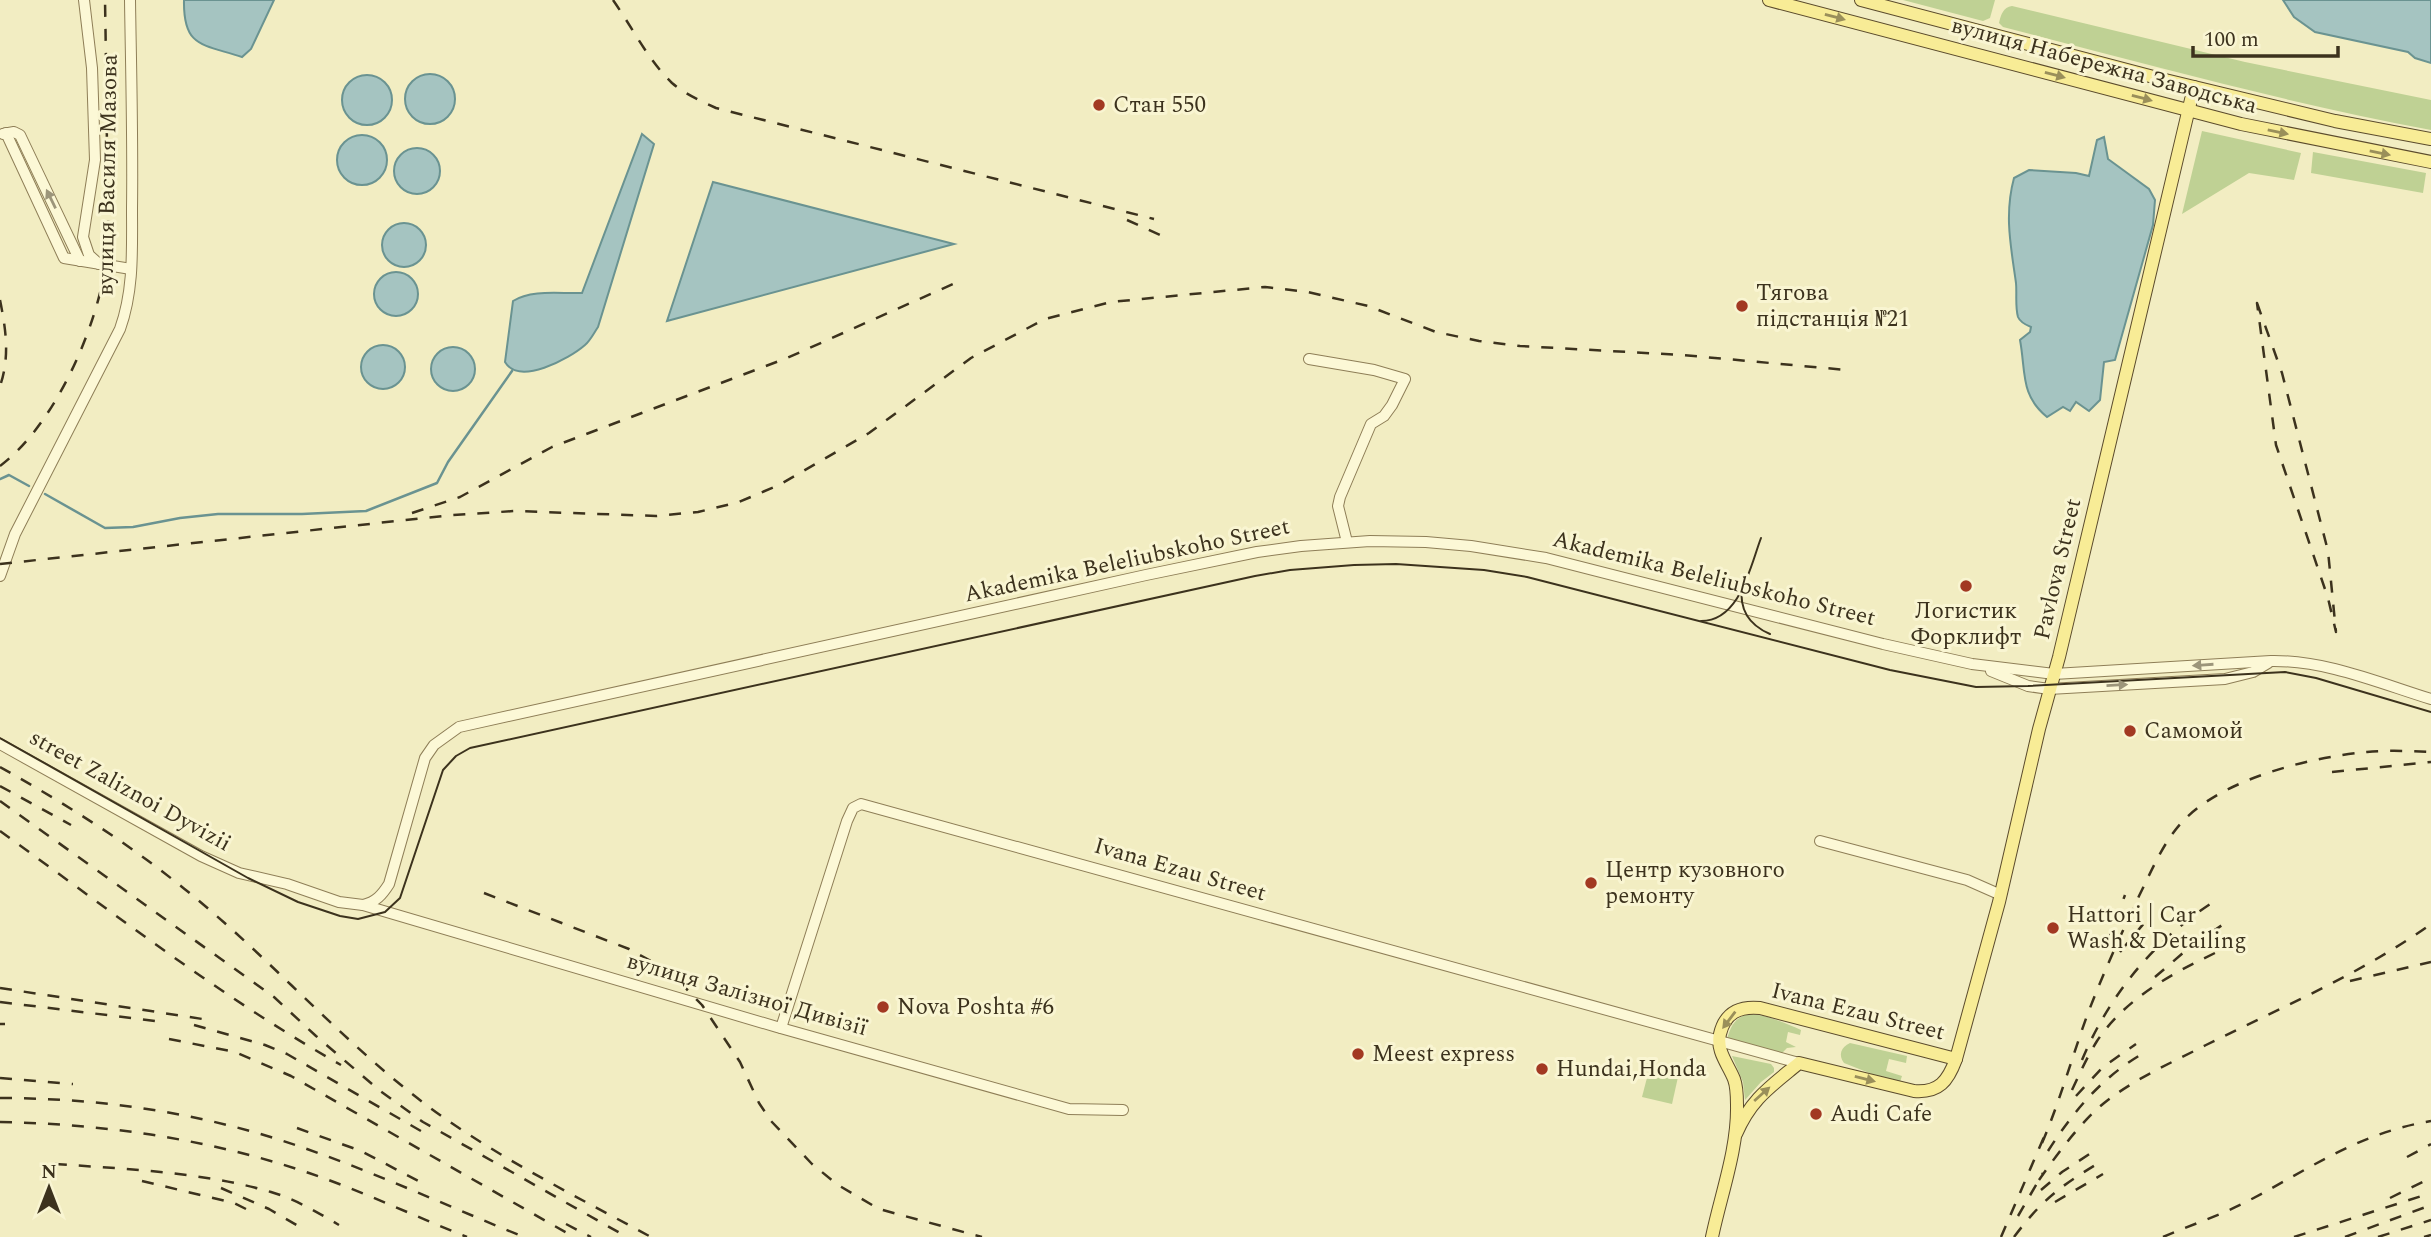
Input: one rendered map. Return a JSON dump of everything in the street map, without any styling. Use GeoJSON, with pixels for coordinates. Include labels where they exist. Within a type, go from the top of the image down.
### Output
{"type":"FeatureCollection","features":[{"type":"Feature","properties":{"kind":"main road","name":"вулиця Набережна Заводська"},"geometry":{"type":"LineString","coordinates":[[1769,0],[2241,124],[2431,162]]}},
{"type":"Feature","properties":{"kind":"main road","name":"вулиця Набережна Заводська"},"geometry":{"type":"LineString","coordinates":[[1861,0],[2194,87],[2335,121],[2431,139]]}},
{"type":"Feature","properties":{"kind":"main road","name":"Pavlova Street"},"geometry":{"type":"LineString","coordinates":[[1956,1059],[2001,895],[2194,87]]}},
{"type":"Feature","properties":{"kind":"main road","name":"Ivana Ezau Street"},"geometry":{"type":"LineString","coordinates":[[1719,1042],[1729,1014],[1749,1007],[1956,1059],[1949,1078],[1942,1085],[1924,1092],[1798,1063]]}},
{"type":"Feature","properties":{"kind":"main road"},"geometry":{"type":"LineString","coordinates":[[1712,1237],[1735,1134],[1738,1105],[1735,1082],[1721,1053],[1719,1042]]}},
{"type":"Feature","properties":{"kind":"main road"},"geometry":{"type":"LineString","coordinates":[[1735,1134],[1755,1100],[1798,1063]]}},
{"type":"Feature","properties":{"kind":"street"},"geometry":{"type":"LineString","coordinates":[[84,0],[92,68],[95,160],[83,237],[89,255],[99,264]]}},
{"type":"Feature","properties":{"kind":"street","name":"вулиця Василя Мазова"},"geometry":{"type":"LineString","coordinates":[[0,576],[15,534],[120,329],[130,293],[133,171],[130,0]]}},
{"type":"Feature","properties":{"kind":"street"},"geometry":{"type":"LineString","coordinates":[[3,134],[64,258],[131,270]]}},
{"type":"Feature","properties":{"kind":"street"},"geometry":{"type":"LineString","coordinates":[[1309,359],[1374,370],[1405,379],[1392,405],[1371,425],[1340,497],[1338,506],[1347,542]]}},
{"type":"Feature","properties":{"kind":"street","name":"вулиця Василя Мазова"},"geometry":{"type":"LineString","coordinates":[[0,551],[15,534]]}},
{"type":"Feature","properties":{"kind":"street","name":"Akademika Beleliubskoho Street"},"geometry":{"type":"LineString","coordinates":[[363,905],[378,899],[392,877],[425,758],[444,736],[460,727],[1257,552],[1301,545],[1426,542],[1525,554],[1972,664],[2054,674],[2271,661],[2298,662],[2329,668],[2431,699]]}},
{"type":"Feature","properties":{"kind":"street","name":"Akademika Beleliubskoho Street"},"geometry":{"type":"LineString","coordinates":[[1972,664],[2028,686],[2049,689],[2225,679],[2253,672],[2271,661]]}},
{"type":"Feature","properties":{"kind":"street","name":"street Zaliznoi Dyvizii"},"geometry":{"type":"LineString","coordinates":[[0,744],[214,862],[239,873],[287,884],[339,902],[363,905]]}},
{"type":"Feature","properties":{"kind":"street","name":"Ivana Ezau Street"},"geometry":{"type":"LineString","coordinates":[[781,1028],[847,821],[853,808],[861,804],[1798,1063]]}},
{"type":"Feature","properties":{"kind":"street"},"geometry":{"type":"LineString","coordinates":[[1820,841],[1967,880],[2001,895]]}},
{"type":"Feature","properties":{"kind":"street","name":"вулиця Залізної Дивізії"},"geometry":{"type":"LineString","coordinates":[[363,905],[781,1028],[1069,1109],[1122,1110]]}},
{"type":"Feature","properties":{"kind":"green space"},"geometry":{"type":"Polygon","coordinates":[[[1903,0],[1995,0],[1990,18],[1983,21],[1903,0]]]}},
{"type":"Feature","properties":{"kind":"green space"},"geometry":{"type":"Polygon","coordinates":[[[2012,6],[2245,62],[2431,100],[2431,130],[2270,95],[2003,27],[1999,23],[2002,14],[2006,8],[2012,6]]]}},
{"type":"Feature","properties":{"kind":"green space"},"geometry":{"type":"Polygon","coordinates":[[[2202,131],[2301,153],[2294,180],[2249,173],[2182,214],[2202,131]]]}},
{"type":"Feature","properties":{"kind":"green space"},"geometry":{"type":"Polygon","coordinates":[[[2313,152],[2426,173],[2423,193],[2311,173],[2313,152]]]}},
{"type":"Feature","properties":{"kind":"green space"},"geometry":{"type":"Polygon","coordinates":[[[1747,1014],[1768,1017],[1801,1030],[1800,1035],[1788,1032],[1786,1042],[1796,1047],[1787,1048],[1781,1054],[1727,1039],[1734,1024],[1747,1014]]]}},
{"type":"Feature","properties":{"kind":"green space"},"geometry":{"type":"Polygon","coordinates":[[[1850,1043],[1907,1056],[1906,1063],[1889,1059],[1886,1071],[1902,1076],[1900,1082],[1844,1063],[1841,1052],[1850,1043]]]}},
{"type":"Feature","properties":{"kind":"green space"},"geometry":{"type":"Polygon","coordinates":[[[1732,1056],[1771,1064],[1774,1068],[1774,1072],[1745,1100],[1743,1082],[1732,1056]]]}},
{"type":"Feature","properties":{"kind":"green space"},"geometry":{"type":"Polygon","coordinates":[[[1649,1070],[1678,1077],[1672,1104],[1642,1097],[1649,1070]]]}},
{"type":"Feature","properties":{"kind":"water"},"geometry":{"type":"Polygon","coordinates":[[[184,0],[274,0],[251,49],[242,57],[198,42],[187,27],[184,0]]]}},
{"type":"Feature","properties":{"kind":"water"},"geometry":{"type":"Polygon","coordinates":[[[2283,0],[2431,0],[2431,63],[2415,58],[2408,52],[2315,32],[2294,17],[2283,0]]]}},
{"type":"Feature","properties":{"kind":"water"},"geometry":{"type":"Polygon","coordinates":[[[430,74],[448,81],[455,99],[448,117],[430,124],[412,117],[405,99],[412,81],[430,74]]]}},
{"type":"Feature","properties":{"kind":"water"},"geometry":{"type":"Polygon","coordinates":[[[367,75],[385,82],[392,100],[385,118],[367,125],[349,118],[342,100],[349,82],[367,75]]]}},
{"type":"Feature","properties":{"kind":"water"},"geometry":{"type":"Polygon","coordinates":[[[642,134],[654,144],[598,327],[585,345],[556,363],[532,371],[512,369],[505,362],[513,301],[538,293],[582,293],[642,134]]]}},
{"type":"Feature","properties":{"kind":"water"},"geometry":{"type":"Polygon","coordinates":[[[362,135],[380,142],[387,160],[380,178],[362,185],[344,178],[337,160],[344,142],[362,135]]]}},
{"type":"Feature","properties":{"kind":"water"},"geometry":{"type":"Polygon","coordinates":[[[2104,137],[2108,159],[2149,189],[2155,200],[2153,225],[2115,360],[2104,362],[2100,400],[2089,411],[2076,402],[2070,411],[2063,407],[2047,417],[2032,400],[2024,373],[2020,340],[2030,332],[2031,327],[2020,320],[2017,313],[2009,231],[2011,192],[2014,178],[2029,170],[2089,176],[2097,140],[2104,137]]]}},
{"type":"Feature","properties":{"kind":"water"},"geometry":{"type":"Polygon","coordinates":[[[417,148],[426,149],[433,155],[439,162],[439,180],[433,187],[426,193],[417,194],[408,193],[401,187],[395,180],[394,171],[395,162],[401,155],[408,149],[417,148]]]}},
{"type":"Feature","properties":{"kind":"water"},"geometry":{"type":"Polygon","coordinates":[[[713,182],[954,244],[667,321],[713,182]]]}},
{"type":"Feature","properties":{"kind":"water"},"geometry":{"type":"Polygon","coordinates":[[[404,223],[419,230],[426,245],[419,260],[404,267],[389,260],[382,245],[389,230],[404,223]]]}},
{"type":"Feature","properties":{"kind":"water"},"geometry":{"type":"Polygon","coordinates":[[[396,272],[411,279],[418,294],[411,309],[396,316],[381,309],[374,294],[381,279],[396,272]]]}},
{"type":"Feature","properties":{"kind":"water"},"geometry":{"type":"Polygon","coordinates":[[[383,345],[398,352],[405,367],[398,382],[383,389],[368,382],[361,367],[368,352],[383,345]]]}},
{"type":"Feature","properties":{"kind":"water"},"geometry":{"type":"Polygon","coordinates":[[[453,347],[468,354],[475,369],[468,384],[453,391],[438,384],[431,369],[438,354],[453,347]]]}},
{"type":"Feature","properties":{"kind":"waterway"},"geometry":{"type":"LineString","coordinates":[[45,494],[105,528],[133,527],[218,514],[366,511],[437,483],[448,462],[512,371]]}},
{"type":"Feature","properties":{"kind":"waterway"},"geometry":{"type":"LineString","coordinates":[[0,479],[9,475],[29,486]]}},
{"type":"Feature","properties":{"kind":"tram line"},"geometry":{"type":"LineString","coordinates":[[1701,621],[1714,619],[1734,602],[1742,590],[1761,538]]}},
{"type":"Feature","properties":{"kind":"tram line"},"geometry":{"type":"LineString","coordinates":[[0,738],[248,878],[298,902],[358,919],[385,912],[400,898],[443,770],[456,756],[470,748],[1290,570],[1396,564],[1484,570],[1527,577],[1890,670],[1976,687],[2285,672],[2316,678],[2431,712]]}},
{"type":"Feature","properties":{"kind":"tram line"},"geometry":{"type":"LineString","coordinates":[[1742,587],[1742,603],[1747,616],[1756,626],[1770,634]]}},
{"type":"Feature","properties":{"kind":"railway"},"geometry":{"type":"LineString","coordinates":[[0,466],[39,425],[72,371],[95,312],[102,283],[108,236],[105,0]]}},
{"type":"Feature","properties":{"kind":"railway"},"geometry":{"type":"LineString","coordinates":[[613,0],[663,74],[682,91],[716,108],[1154,219]]}},
{"type":"Feature","properties":{"kind":"railway"},"geometry":{"type":"LineString","coordinates":[[1127,220],[1160,235]]}},
{"type":"Feature","properties":{"kind":"railway"},"geometry":{"type":"LineString","coordinates":[[412,513],[460,497],[552,447],[787,358],[962,280]]}},
{"type":"Feature","properties":{"kind":"railway"},"geometry":{"type":"LineString","coordinates":[[0,564],[452,515],[515,511],[656,516],[698,512],[739,502],[779,485],[869,433],[971,358],[1045,319],[1111,302],[1265,287],[1308,292],[1368,306],[1436,332],[1479,341],[1847,370]]}},
{"type":"Feature","properties":{"kind":"railway"},"geometry":{"type":"LineString","coordinates":[[0,300],[6,343],[0,386]]}},
{"type":"Feature","properties":{"kind":"railway"},"geometry":{"type":"LineString","coordinates":[[2257,303],[2282,373],[2328,551],[2336,632],[2328,598],[2276,445],[2257,303]]}},
{"type":"Feature","properties":{"kind":"railway"},"geometry":{"type":"LineString","coordinates":[[2042,1143],[2112,954],[2159,856],[2185,819],[2223,792],[2270,772],[2321,759],[2367,752],[2431,752]]}},
{"type":"Feature","properties":{"kind":"railway"},"geometry":{"type":"LineString","coordinates":[[2332,772],[2431,762]]}},
{"type":"Feature","properties":{"kind":"railway"},"geometry":{"type":"LineString","coordinates":[[0,767],[91,822],[177,883],[244,940],[339,1031],[440,1115],[517,1164],[651,1237]]}},
{"type":"Feature","properties":{"kind":"railway"},"geometry":{"type":"LineString","coordinates":[[0,786],[71,825]]}},
{"type":"Feature","properties":{"kind":"railway"},"geometry":{"type":"LineString","coordinates":[[0,801],[274,997],[379,1090],[423,1122],[627,1237]]}},
{"type":"Feature","properties":{"kind":"railway"},"geometry":{"type":"LineString","coordinates":[[0,831],[210,982],[296,1039],[341,1065]]}},
{"type":"Feature","properties":{"kind":"railway"},"geometry":{"type":"LineString","coordinates":[[484,893],[629,949],[660,966],[673,975],[702,1005],[740,1062],[759,1103],[771,1121],[812,1164],[838,1185],[879,1209],[982,1237]]}},
{"type":"Feature","properties":{"kind":"railway"},"geometry":{"type":"LineString","coordinates":[[2107,944],[2125,895]]}},
{"type":"Feature","properties":{"kind":"railway"},"geometry":{"type":"LineString","coordinates":[[2082,1060],[2106,1012],[2138,969],[2175,931],[2218,899]]}},
{"type":"Feature","properties":{"kind":"railway"},"geometry":{"type":"LineString","coordinates":[[2120,952],[2150,916]]}},
{"type":"Feature","properties":{"kind":"railway"},"geometry":{"type":"LineString","coordinates":[[2155,977],[2190,947],[2231,919]]}},
{"type":"Feature","properties":{"kind":"railway"},"geometry":{"type":"LineString","coordinates":[[2039,1180],[2080,1126],[2121,1091],[2377,959],[2431,924]]}},
{"type":"Feature","properties":{"kind":"railway"},"geometry":{"type":"LineString","coordinates":[[2072,1090],[2097,1041],[2122,1012],[2166,978],[2217,952]]}},
{"type":"Feature","properties":{"kind":"railway"},"geometry":{"type":"LineString","coordinates":[[2350,981],[2431,962]]}},
{"type":"Feature","properties":{"kind":"railway"},"geometry":{"type":"LineString","coordinates":[[0,988],[209,1020]]}},
{"type":"Feature","properties":{"kind":"railway"},"geometry":{"type":"LineString","coordinates":[[0,1002],[164,1022]]}},
{"type":"Feature","properties":{"kind":"railway"},"geometry":{"type":"LineString","coordinates":[[0,1024],[5,1024]]}},
{"type":"Feature","properties":{"kind":"railway"},"geometry":{"type":"LineString","coordinates":[[194,1025],[287,1054],[421,1131]]}},
{"type":"Feature","properties":{"kind":"railway"},"geometry":{"type":"LineString","coordinates":[[169,1039],[235,1052],[291,1076],[574,1237]]}},
{"type":"Feature","properties":{"kind":"railway"},"geometry":{"type":"LineString","coordinates":[[2076,1096],[2103,1067],[2136,1044]]}},
{"type":"Feature","properties":{"kind":"railway"},"geometry":{"type":"LineString","coordinates":[[2048,1151],[2089,1097],[2127,1063],[2142,1054]]}},
{"type":"Feature","properties":{"kind":"railway"},"geometry":{"type":"LineString","coordinates":[[0,1078],[73,1084]]}},
{"type":"Feature","properties":{"kind":"railway"},"geometry":{"type":"LineString","coordinates":[[0,1098],[70,1100],[140,1108],[243,1129],[340,1161],[524,1237]]}},
{"type":"Feature","properties":{"kind":"railway"},"geometry":{"type":"LineString","coordinates":[[2163,1237],[2238,1206],[2358,1143],[2431,1121]]}},
{"type":"Feature","properties":{"kind":"railway"},"geometry":{"type":"LineString","coordinates":[[0,1122],[118,1130],[233,1151],[329,1180],[467,1237]]}},
{"type":"Feature","properties":{"kind":"railway"},"geometry":{"type":"LineString","coordinates":[[297,1128],[361,1151],[426,1185]]}},
{"type":"Feature","properties":{"kind":"railway"},"geometry":{"type":"LineString","coordinates":[[2001,1237],[2044,1137]]}},
{"type":"Feature","properties":{"kind":"railway"},"geometry":{"type":"LineString","coordinates":[[2407,1157],[2431,1144]]}},
{"type":"Feature","properties":{"kind":"railway"},"geometry":{"type":"LineString","coordinates":[[2041,1190],[2091,1153]]}},
{"type":"Feature","properties":{"kind":"railway"},"geometry":{"type":"LineString","coordinates":[[55,1164],[164,1172],[245,1185],[289,1198],[339,1225]]}},
{"type":"Feature","properties":{"kind":"railway"},"geometry":{"type":"LineString","coordinates":[[2014,1237],[2051,1196],[2097,1164]]}},
{"type":"Feature","properties":{"kind":"railway"},"geometry":{"type":"LineString","coordinates":[[2018,1216],[2043,1173]]}},
{"type":"Feature","properties":{"kind":"railway"},"geometry":{"type":"LineString","coordinates":[[2055,1202],[2103,1174]]}},
{"type":"Feature","properties":{"kind":"railway"},"geometry":{"type":"LineString","coordinates":[[2390,1198],[2431,1178]]}},
{"type":"Feature","properties":{"kind":"railway"},"geometry":{"type":"LineString","coordinates":[[142,1181],[234,1203],[246,1209]]}},
{"type":"Feature","properties":{"kind":"railway"},"geometry":{"type":"LineString","coordinates":[[221,1188],[269,1209],[305,1230]]}},
{"type":"Feature","properties":{"kind":"railway"},"geometry":{"type":"LineString","coordinates":[[2294,1237],[2431,1193]]}},
{"type":"Feature","properties":{"kind":"railway"},"geometry":{"type":"LineString","coordinates":[[2345,1237],[2431,1205]]}},
{"type":"Feature","properties":{"kind":"railway"},"geometry":{"type":"LineString","coordinates":[[2378,1237],[2431,1220]]}},
{"type":"Feature","properties":{"kind":"railway"},"geometry":{"type":"LineString","coordinates":[[566,1224],[591,1237]]}},
{"type":"Feature","properties":{"kind":"railway"},"geometry":{"type":"LineString","coordinates":[[2424,1237],[2431,1235]]}},
{"type":"Feature","properties":{"kind":"place","name":"Стан 550"},"geometry":{"type":"Point","coordinates":[1099,105]}},
{"type":"Feature","properties":{"kind":"place","name":"Тягова пiдстанцiя №21"},"geometry":{"type":"Point","coordinates":[1742,306]}},
{"type":"Feature","properties":{"kind":"place","name":"Логистик Форклифт"},"geometry":{"type":"Point","coordinates":[1966,586]}},
{"type":"Feature","properties":{"kind":"place","name":"Самомой"},"geometry":{"type":"Point","coordinates":[2130,731]}},
{"type":"Feature","properties":{"kind":"place","name":"Центр кузовного ремонту"},"geometry":{"type":"Point","coordinates":[1591,883]}},
{"type":"Feature","properties":{"kind":"place","name":"Hattori | Car Wash & Detailing"},"geometry":{"type":"Point","coordinates":[2053,928]}},
{"type":"Feature","properties":{"kind":"place","name":"Nova Poshta #6"},"geometry":{"type":"Point","coordinates":[883,1007]}},
{"type":"Feature","properties":{"kind":"place","name":"Meest express"},"geometry":{"type":"Point","coordinates":[1358,1054]}},
{"type":"Feature","properties":{"kind":"place","name":"Hundai,Honda"},"geometry":{"type":"Point","coordinates":[1542,1069]}},
{"type":"Feature","properties":{"kind":"place","name":"Audi Cafe"},"geometry":{"type":"Point","coordinates":[1816,1114]}}]}
